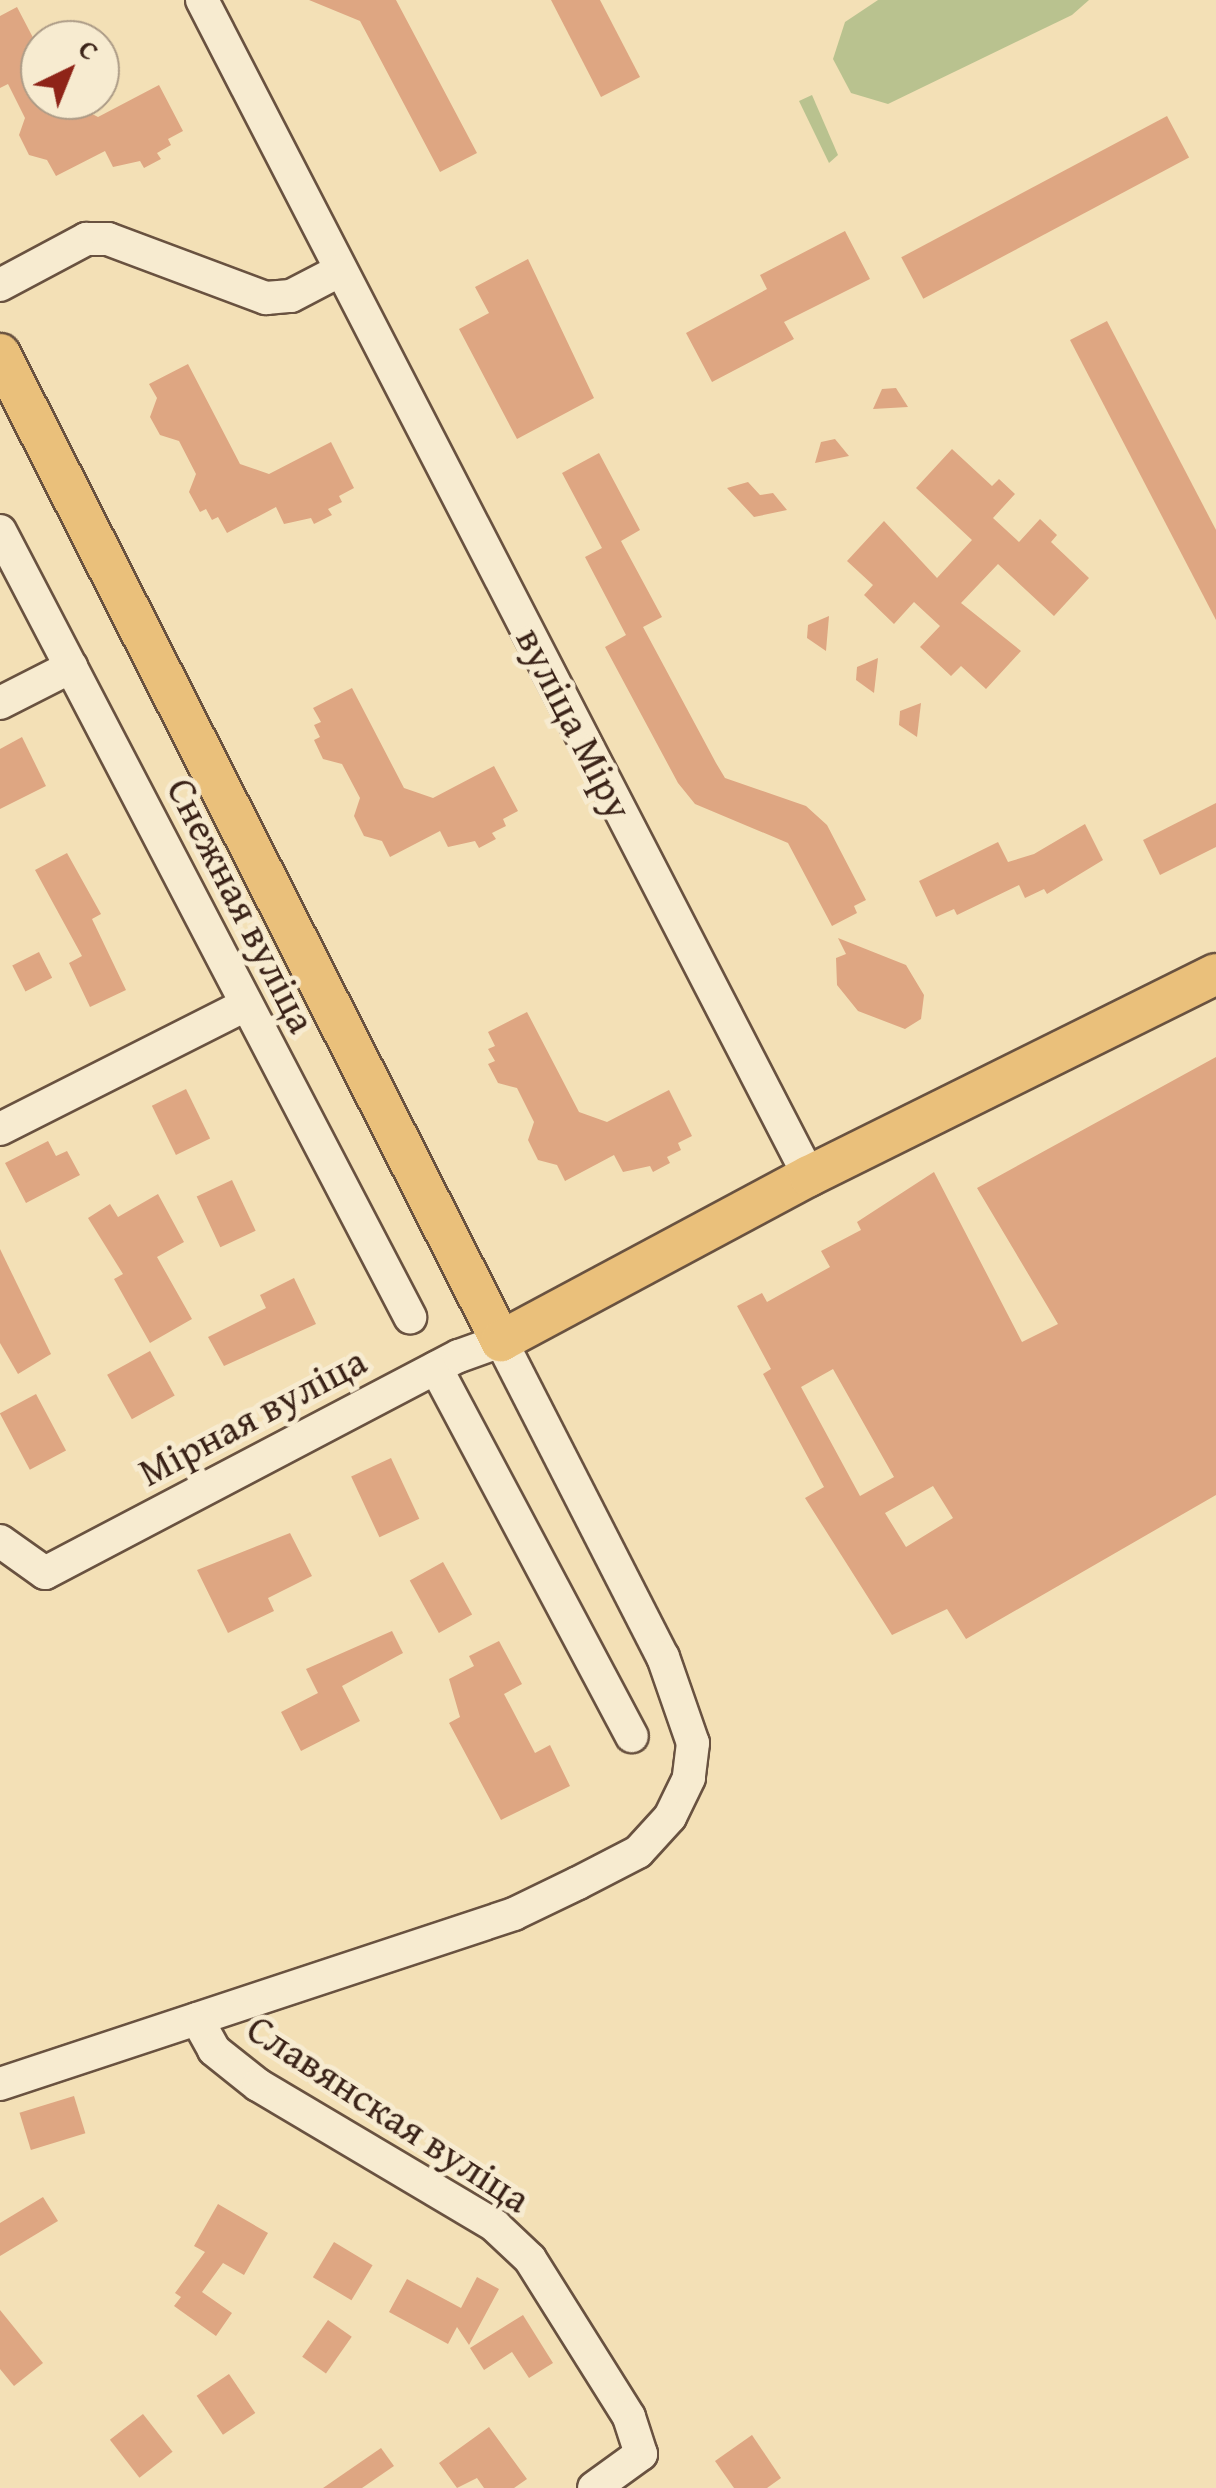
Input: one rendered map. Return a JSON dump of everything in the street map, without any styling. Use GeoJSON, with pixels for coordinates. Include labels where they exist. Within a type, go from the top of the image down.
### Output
{"type":"FeatureCollection","features":[{"type":"Feature","properties":{"kind":"main road"},"geometry":{"type":"LineString","coordinates":[[0,354],[502,1341],[809,1176],[1216,974]]}},
{"type":"Feature","properties":{"kind":"street","name":"вуліца Міру"},"geometry":{"type":"LineString","coordinates":[[202,0],[809,1176]]}},
{"type":"Feature","properties":{"kind":"street"},"geometry":{"type":"LineString","coordinates":[[0,285],[97,239],[266,298],[291,296],[342,270]]}},
{"type":"Feature","properties":{"kind":"street","name":"Снежная вуліца"},"geometry":{"type":"LineString","coordinates":[[0,531],[410,1317]]}},
{"type":"Feature","properties":{"kind":"street"},"geometry":{"type":"LineString","coordinates":[[0,703],[71,666]]}},
{"type":"Feature","properties":{"kind":"street"},"geometry":{"type":"LineString","coordinates":[[0,1129],[245,1005]]}},
{"type":"Feature","properties":{"kind":"street"},"geometry":{"type":"LineString","coordinates":[[197,2019],[514,1914],[578,1883],[638,1852],[670,1818],[689,1778],[694,1744],[687,1713],[663,1657],[502,1341]]}},
{"type":"Feature","properties":{"kind":"street","name":"Мірная вуліца"},"geometry":{"type":"LineString","coordinates":[[0,1542],[44,1572],[436,1368],[502,1341]]}},
{"type":"Feature","properties":{"kind":"street"},"geometry":{"type":"LineString","coordinates":[[436,1368],[632,1736]]}},
{"type":"Feature","properties":{"kind":"street","name":"Славянская вуліца"},"geometry":{"type":"LineString","coordinates":[[0,2084],[197,2019],[214,2050],[258,2085],[495,2226],[530,2259],[629,2417],[641,2454],[594,2488]]}},
{"type":"Feature","properties":{"kind":"green space"},"geometry":{"type":"Polygon","coordinates":[[[878,0],[1089,0],[1072,15],[888,104],[851,93],[833,59],[845,22],[878,0]]]}},
{"type":"Feature","properties":{"kind":"green space"},"geometry":{"type":"Polygon","coordinates":[[[812,95],[838,155],[829,163],[799,101],[812,95]]]}},
{"type":"Feature","properties":{"kind":"building"},"geometry":{"type":"Polygon","coordinates":[[[309,0],[396,0],[477,153],[440,172],[360,21],[309,0]]]}},
{"type":"Feature","properties":{"kind":"building"},"geometry":{"type":"Polygon","coordinates":[[[551,0],[600,0],[640,77],[601,97],[551,0]]]}},
{"type":"Feature","properties":{"kind":"building"},"geometry":{"type":"Polygon","coordinates":[[[17,7],[24,20],[20,20],[20,108],[8,84],[0,88],[0,16],[17,7]]]}},
{"type":"Feature","properties":{"kind":"building"},"geometry":{"type":"Polygon","coordinates":[[[159,85],[183,131],[168,139],[171,145],[157,153],[161,159],[144,168],[140,161],[113,167],[105,151],[56,176],[47,160],[29,155],[19,135],[24,120],[120,120],[120,105],[159,85]]]}},
{"type":"Feature","properties":{"kind":"building"},"geometry":{"type":"Polygon","coordinates":[[[1167,116],[1189,157],[923,299],[901,257],[1167,116]]]}},
{"type":"Feature","properties":{"kind":"building"},"geometry":{"type":"Polygon","coordinates":[[[845,231],[870,279],[784,322],[794,339],[712,382],[686,333],[767,289],[760,275],[845,231]]]}},
{"type":"Feature","properties":{"kind":"building"},"geometry":{"type":"Polygon","coordinates":[[[528,259],[594,398],[517,439],[459,329],[489,313],[475,287],[528,259]]]}},
{"type":"Feature","properties":{"kind":"building"},"geometry":{"type":"Polygon","coordinates":[[[1107,321],[1216,530],[1216,620],[1070,340],[1107,321]]]}},
{"type":"Feature","properties":{"kind":"building"},"geometry":{"type":"Polygon","coordinates":[[[188,364],[240,464],[269,474],[331,442],[354,488],[339,496],[342,502],[328,509],[332,515],[314,524],[311,518],[284,524],[276,507],[227,533],[218,517],[212,520],[206,509],[200,512],[189,492],[196,474],[179,441],[160,435],[150,417],[157,398],[149,384],[188,364]]]}},
{"type":"Feature","properties":{"kind":"building"},"geometry":{"type":"Polygon","coordinates":[[[896,388],[908,407],[873,409],[882,389],[896,388]]]}},
{"type":"Feature","properties":{"kind":"building"},"geometry":{"type":"Polygon","coordinates":[[[835,439],[849,456],[815,463],[821,442],[835,439]]]}},
{"type":"Feature","properties":{"kind":"building"},"geometry":{"type":"Polygon","coordinates":[[[952,449],[992,486],[999,479],[1015,494],[993,518],[1019,542],[1040,519],[1057,535],[1051,542],[1089,578],[1054,616],[998,564],[961,603],[1021,651],[986,689],[961,666],[951,676],[920,647],[940,626],[914,602],[894,624],[864,595],[873,585],[847,561],[884,521],[937,578],[972,540],[916,488],[952,449]]]}},
{"type":"Feature","properties":{"kind":"building"},"geometry":{"type":"Polygon","coordinates":[[[599,453],[640,530],[621,541],[662,617],[643,627],[716,763],[725,778],[806,806],[827,825],[866,900],[854,906],[857,913],[832,926],[788,843],[695,804],[678,783],[605,647],[626,635],[585,557],[602,548],[562,473],[599,453]]]}},
{"type":"Feature","properties":{"kind":"building"},"geometry":{"type":"Polygon","coordinates":[[[748,482],[760,495],[773,493],[787,510],[754,517],[727,488],[748,482]]]}},
{"type":"Feature","properties":{"kind":"building"},"geometry":{"type":"Polygon","coordinates":[[[829,616],[826,651],[807,638],[808,625],[829,616]]]}},
{"type":"Feature","properties":{"kind":"building"},"geometry":{"type":"Polygon","coordinates":[[[878,658],[874,693],[856,680],[857,667],[878,658]]]}},
{"type":"Feature","properties":{"kind":"building"},"geometry":{"type":"Polygon","coordinates":[[[352,688],[404,788],[433,798],[494,766],[518,811],[503,819],[506,826],[492,833],[496,839],[479,848],[475,841],[448,847],[440,831],[390,857],[382,841],[364,836],[354,816],[360,798],[342,764],[323,759],[314,740],[320,737],[314,725],[321,722],[313,708],[352,688]]]}},
{"type":"Feature","properties":{"kind":"building"},"geometry":{"type":"Polygon","coordinates":[[[921,703],[917,737],[899,725],[900,711],[921,703]]]}},
{"type":"Feature","properties":{"kind":"building"},"geometry":{"type":"Polygon","coordinates":[[[22,737],[46,786],[0,809],[0,749],[22,737]]]}},
{"type":"Feature","properties":{"kind":"building"},"geometry":{"type":"Polygon","coordinates":[[[1216,803],[1216,847],[1160,875],[1143,840],[1216,803]]]}},
{"type":"Feature","properties":{"kind":"building"},"geometry":{"type":"Polygon","coordinates":[[[1085,824],[1103,860],[1047,894],[1044,889],[1025,898],[1019,885],[957,915],[954,909],[936,917],[919,881],[998,842],[1008,862],[1034,854],[1085,824]]]}},
{"type":"Feature","properties":{"kind":"building"},"geometry":{"type":"Polygon","coordinates":[[[67,853],[101,914],[92,919],[126,990],[90,1007],[69,963],[82,956],[35,870],[67,853]]]}},
{"type":"Feature","properties":{"kind":"building"},"geometry":{"type":"Polygon","coordinates":[[[838,938],[906,965],[924,995],[921,1019],[905,1029],[858,1011],[837,985],[836,958],[846,954],[838,938]]]}},
{"type":"Feature","properties":{"kind":"building"},"geometry":{"type":"Polygon","coordinates":[[[39,952],[52,978],[25,991],[12,966],[39,952]]]}},
{"type":"Feature","properties":{"kind":"building"},"geometry":{"type":"Polygon","coordinates":[[[527,1012],[579,1112],[607,1122],[669,1090],[692,1136],[678,1143],[681,1150],[667,1157],[670,1163],[653,1172],[650,1166],[623,1172],[614,1155],[565,1181],[557,1165],[538,1160],[528,1140],[534,1122],[517,1088],[498,1083],[488,1064],[495,1061],[488,1049],[495,1046],[488,1032],[527,1012]]]}},
{"type":"Feature","properties":{"kind":"building"},"geometry":{"type":"Polygon","coordinates":[[[1216,1057],[1216,1495],[966,1639],[947,1609],[892,1635],[805,1498],[824,1487],[763,1374],[771,1369],[737,1306],[762,1293],[767,1302],[830,1267],[821,1251],[861,1230],[857,1222],[934,1172],[1022,1342],[1058,1324],[977,1188],[1216,1057]],[[833,1369],[801,1387],[860,1496],[894,1477],[833,1369]],[[933,1486],[885,1513],[906,1547],[953,1518],[933,1486]]]}},
{"type":"Feature","properties":{"kind":"building"},"geometry":{"type":"Polygon","coordinates":[[[186,1089],[210,1138],[176,1155],[152,1106],[186,1089]]]}},
{"type":"Feature","properties":{"kind":"building"},"geometry":{"type":"Polygon","coordinates":[[[48,1141],[56,1156],[67,1151],[80,1175],[26,1203],[5,1163],[48,1141]]]}},
{"type":"Feature","properties":{"kind":"building"},"geometry":{"type":"Polygon","coordinates":[[[232,1180],[256,1231],[220,1247],[197,1196],[232,1180]]]}},
{"type":"Feature","properties":{"kind":"building"},"geometry":{"type":"Polygon","coordinates":[[[158,1194],[184,1242],[157,1257],[192,1319],[150,1343],[114,1279],[123,1274],[88,1218],[110,1204],[118,1217],[158,1194]]]}},
{"type":"Feature","properties":{"kind":"building"},"geometry":{"type":"Polygon","coordinates":[[[0,1249],[51,1354],[18,1374],[0,1343],[0,1249]]]}},
{"type":"Feature","properties":{"kind":"building"},"geometry":{"type":"Polygon","coordinates":[[[294,1278],[316,1324],[224,1366],[208,1337],[266,1308],[260,1295],[294,1278]]]}},
{"type":"Feature","properties":{"kind":"building"},"geometry":{"type":"Polygon","coordinates":[[[150,1351],[175,1396],[132,1419],[107,1375],[150,1351]]]}},
{"type":"Feature","properties":{"kind":"building"},"geometry":{"type":"Polygon","coordinates":[[[36,1394],[66,1451],[30,1470],[0,1413],[36,1394]]]}},
{"type":"Feature","properties":{"kind":"building"},"geometry":{"type":"Polygon","coordinates":[[[234,1426],[242,1442],[223,1452],[215,1436],[234,1426]]]}},
{"type":"Feature","properties":{"kind":"building"},"geometry":{"type":"Polygon","coordinates":[[[391,1458],[419,1519],[379,1537],[351,1477],[391,1458]]]}},
{"type":"Feature","properties":{"kind":"building"},"geometry":{"type":"Polygon","coordinates":[[[290,1533],[312,1576],[268,1598],[274,1611],[228,1633],[197,1570],[290,1533]]]}},
{"type":"Feature","properties":{"kind":"building"},"geometry":{"type":"Polygon","coordinates":[[[443,1562],[472,1614],[439,1633],[410,1580],[443,1562]]]}},
{"type":"Feature","properties":{"kind":"building"},"geometry":{"type":"Polygon","coordinates":[[[392,1631],[403,1653],[342,1686],[360,1721],[301,1751],[281,1712],[318,1693],[306,1669],[392,1631]]]}},
{"type":"Feature","properties":{"kind":"building"},"geometry":{"type":"Polygon","coordinates":[[[499,1641],[522,1684],[504,1694],[535,1753],[550,1745],[570,1786],[501,1820],[449,1723],[460,1717],[449,1679],[474,1666],[469,1656],[499,1641]]]}},
{"type":"Feature","properties":{"kind":"building"},"geometry":{"type":"Polygon","coordinates":[[[74,2096],[85,2133],[31,2150],[19,2113],[74,2096]]]}},
{"type":"Feature","properties":{"kind":"building"},"geometry":{"type":"Polygon","coordinates":[[[43,2197],[58,2221],[0,2256],[0,2223],[43,2197]]]}},
{"type":"Feature","properties":{"kind":"building"},"geometry":{"type":"Polygon","coordinates":[[[218,2204],[268,2233],[244,2275],[223,2263],[202,2292],[232,2313],[216,2336],[174,2306],[181,2297],[175,2293],[205,2252],[194,2246],[218,2204]]]}},
{"type":"Feature","properties":{"kind":"building"},"geometry":{"type":"Polygon","coordinates":[[[334,2242],[373,2265],[351,2300],[313,2277],[334,2242]]]}},
{"type":"Feature","properties":{"kind":"building"},"geometry":{"type":"Polygon","coordinates":[[[477,2277],[499,2289],[469,2345],[457,2327],[448,2344],[389,2312],[407,2279],[461,2308],[477,2277]]]}},
{"type":"Feature","properties":{"kind":"building"},"geometry":{"type":"Polygon","coordinates":[[[0,2310],[43,2363],[14,2386],[0,2369],[0,2310]]]}},
{"type":"Feature","properties":{"kind":"building"},"geometry":{"type":"Polygon","coordinates":[[[523,2315],[553,2363],[529,2378],[512,2352],[484,2370],[470,2348],[523,2315]]]}},
{"type":"Feature","properties":{"kind":"building"},"geometry":{"type":"Polygon","coordinates":[[[328,2320],[352,2337],[326,2373],[302,2357],[328,2320]]]}},
{"type":"Feature","properties":{"kind":"building"},"geometry":{"type":"Polygon","coordinates":[[[229,2374],[255,2413],[223,2435],[197,2396],[229,2374]]]}},
{"type":"Feature","properties":{"kind":"building"},"geometry":{"type":"Polygon","coordinates":[[[143,2414],[173,2452],[139,2478],[110,2440],[143,2414]]]}},
{"type":"Feature","properties":{"kind":"building"},"geometry":{"type":"Polygon","coordinates":[[[489,2427],[527,2479],[514,2488],[484,2488],[477,2478],[457,2488],[439,2463],[489,2427]]]}},
{"type":"Feature","properties":{"kind":"building"},"geometry":{"type":"Polygon","coordinates":[[[752,2435],[781,2478],[767,2488],[734,2488],[715,2461],[752,2435]]]}},
{"type":"Feature","properties":{"kind":"building"},"geometry":{"type":"Polygon","coordinates":[[[381,2448],[394,2466],[362,2488],[323,2488],[381,2448]]]}}]}
